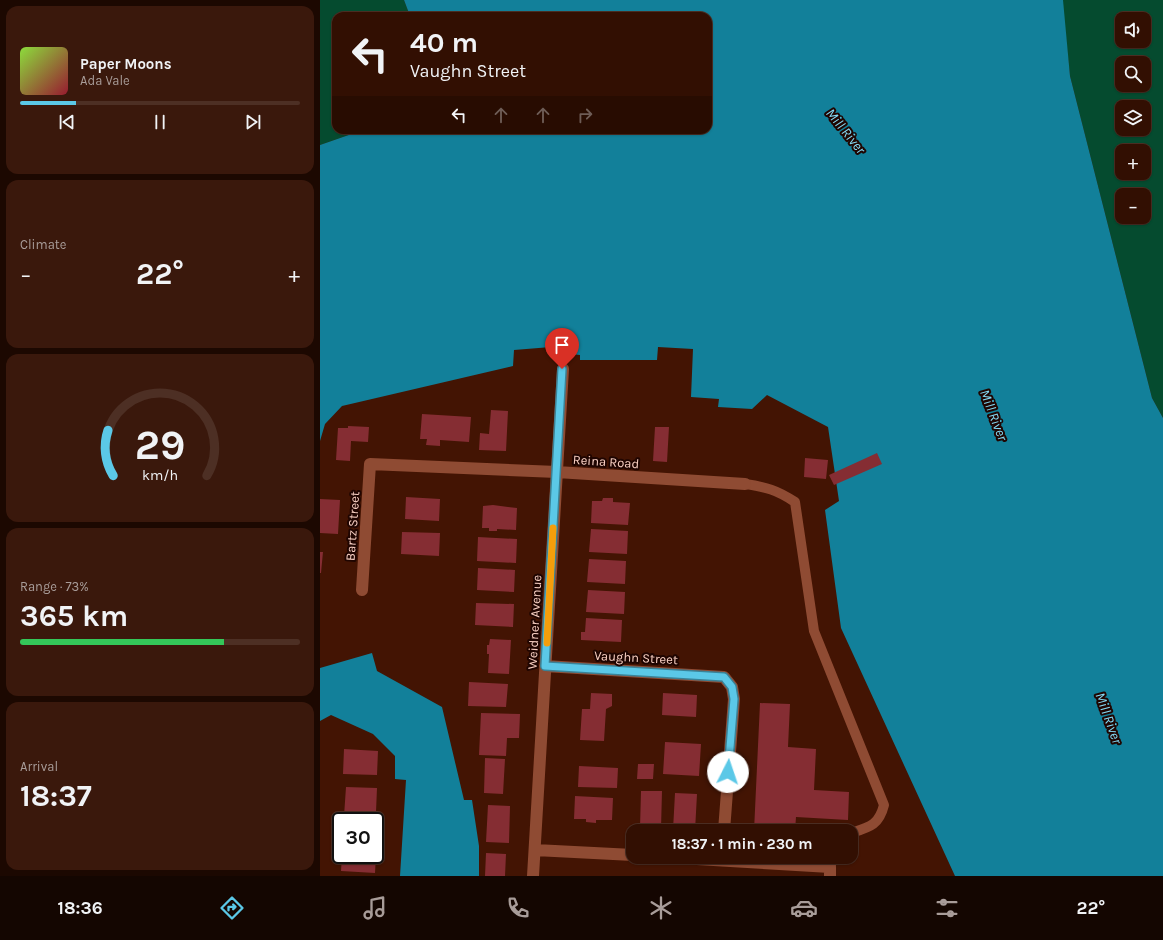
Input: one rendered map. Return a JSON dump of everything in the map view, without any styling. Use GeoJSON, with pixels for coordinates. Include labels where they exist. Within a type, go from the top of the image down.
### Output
{"type":"FeatureCollection","features":[{"type":"Feature","properties":{"kind":"street","name":"Weidner Avenue"},"geometry":{"type":"LineString","coordinates":[[533,876],[562,369]]}},
{"type":"Feature","properties":{"kind":"street","name":"Reina Road"},"geometry":{"type":"LineString","coordinates":[[370,464],[557,472],[745,484]]}},
{"type":"Feature","properties":{"kind":"street","name":"Bartz Street"},"geometry":{"type":"LineString","coordinates":[[362,590],[370,464]]}},
{"type":"Feature","properties":{"kind":"street","name":"Vaughn Street"},"geometry":{"type":"LineString","coordinates":[[545,666],[724,677],[732,687],[734,699],[725,824]]}},
{"type":"Feature","properties":{"kind":"street"},"geometry":{"type":"LineString","coordinates":[[535,850],[626,855]]}},
{"type":"Feature","properties":{"kind":"street"},"geometry":{"type":"LineString","coordinates":[[790,864],[831,867]]}},
{"type":"Feature","properties":{"kind":"lane"},"geometry":{"type":"LineString","coordinates":[[745,484],[767,487],[781,493],[795,502],[814,631],[884,804],[882,816],[871,827],[858,831]]}},
{"type":"Feature","properties":{"kind":"green space"},"geometry":{"type":"Polygon","coordinates":[[[320,0],[404,0],[408,12],[332,12],[332,134],[352,134],[320,145],[320,0]]]}},
{"type":"Feature","properties":{"kind":"green space"},"geometry":{"type":"Polygon","coordinates":[[[1062,0],[1163,0],[1163,418],[1152,398],[1070,76],[1062,0]]]}},
{"type":"Feature","properties":{"kind":"water","name":"Mill River"},"geometry":{"type":"Polygon","coordinates":[[[404,0],[1063,0],[1070,76],[1152,398],[1163,418],[1163,876],[955,876],[841,628],[825,510],[839,501],[828,427],[767,395],[752,409],[718,407],[719,399],[691,397],[693,349],[658,347],[657,360],[580,360],[580,355],[551,352],[551,347],[514,350],[513,366],[342,406],[325,424],[320,441],[320,145],[352,134],[712,134],[712,12],[408,12],[404,0]]]}},
{"type":"Feature","properties":{"kind":"water"},"geometry":{"type":"Polygon","coordinates":[[[372,653],[377,671],[442,707],[464,800],[472,800],[479,846],[479,876],[400,876],[406,780],[395,779],[395,756],[373,734],[331,715],[320,721],[320,668],[372,653]]]}},
{"type":"Feature","properties":{"kind":"building"},"geometry":{"type":"Polygon","coordinates":[[[491,410],[508,411],[506,451],[479,450],[480,433],[489,434],[491,410]]]}},
{"type":"Feature","properties":{"kind":"building"},"geometry":{"type":"Polygon","coordinates":[[[422,414],[471,417],[469,442],[440,440],[440,446],[426,445],[427,439],[420,439],[422,414]]]}},
{"type":"Feature","properties":{"kind":"building"},"geometry":{"type":"Polygon","coordinates":[[[348,426],[369,427],[368,442],[351,441],[350,461],[336,460],[338,428],[348,428],[348,426]]]}},
{"type":"Feature","properties":{"kind":"building"},"geometry":{"type":"Polygon","coordinates":[[[655,427],[669,427],[667,462],[653,461],[655,427]]]}},
{"type":"Feature","properties":{"kind":"building"},"geometry":{"type":"Polygon","coordinates":[[[877,453],[882,464],[834,485],[829,475],[877,453]]]}},
{"type":"Feature","properties":{"kind":"building"},"geometry":{"type":"Polygon","coordinates":[[[805,458],[828,460],[826,479],[804,477],[805,458]]]}},
{"type":"Feature","properties":{"kind":"building"},"geometry":{"type":"Polygon","coordinates":[[[406,497],[440,499],[439,521],[405,519],[406,497]]]}},
{"type":"Feature","properties":{"kind":"building"},"geometry":{"type":"Polygon","coordinates":[[[603,498],[613,498],[613,502],[630,503],[628,525],[591,523],[592,501],[602,501],[603,498]]]}},
{"type":"Feature","properties":{"kind":"building"},"geometry":{"type":"Polygon","coordinates":[[[320,499],[340,500],[338,534],[320,533],[320,499]]]}},
{"type":"Feature","properties":{"kind":"building"},"geometry":{"type":"Polygon","coordinates":[[[493,505],[517,508],[516,530],[497,529],[497,531],[489,531],[489,528],[482,528],[483,506],[493,505]]]}},
{"type":"Feature","properties":{"kind":"building"},"geometry":{"type":"Polygon","coordinates":[[[591,529],[628,531],[627,554],[589,552],[591,529]]]}},
{"type":"Feature","properties":{"kind":"building"},"geometry":{"type":"Polygon","coordinates":[[[402,532],[440,533],[439,556],[401,554],[402,532]]]}},
{"type":"Feature","properties":{"kind":"building"},"geometry":{"type":"Polygon","coordinates":[[[478,537],[517,539],[516,563],[477,561],[478,537]]]}},
{"type":"Feature","properties":{"kind":"building"},"geometry":{"type":"Polygon","coordinates":[[[320,552],[323,552],[321,573],[320,573],[320,552]]]}},
{"type":"Feature","properties":{"kind":"building"},"geometry":{"type":"Polygon","coordinates":[[[589,559],[626,561],[625,584],[587,582],[589,559]]]}},
{"type":"Feature","properties":{"kind":"building"},"geometry":{"type":"Polygon","coordinates":[[[478,568],[515,570],[514,592],[477,590],[478,568]]]}},
{"type":"Feature","properties":{"kind":"building"},"geometry":{"type":"Polygon","coordinates":[[[588,590],[625,592],[624,614],[586,612],[588,590]]]}},
{"type":"Feature","properties":{"kind":"building"},"geometry":{"type":"Polygon","coordinates":[[[476,603],[514,604],[513,627],[475,625],[476,603]]]}},
{"type":"Feature","properties":{"kind":"building"},"geometry":{"type":"Polygon","coordinates":[[[586,618],[622,620],[621,642],[581,640],[581,632],[585,632],[586,618]]]}},
{"type":"Feature","properties":{"kind":"building"},"geometry":{"type":"Polygon","coordinates":[[[490,639],[511,640],[509,674],[488,673],[489,654],[487,654],[487,645],[489,645],[490,639]]]}},
{"type":"Feature","properties":{"kind":"building"},"geometry":{"type":"Polygon","coordinates":[[[469,682],[508,684],[506,707],[468,706],[469,682]]]}},
{"type":"Feature","properties":{"kind":"building"},"geometry":{"type":"Polygon","coordinates":[[[591,693],[612,694],[612,706],[606,709],[604,741],[580,740],[582,709],[590,709],[591,693]]]}},
{"type":"Feature","properties":{"kind":"building"},"geometry":{"type":"Polygon","coordinates":[[[663,693],[697,695],[696,717],[662,715],[663,693]]]}},
{"type":"Feature","properties":{"kind":"building"},"geometry":{"type":"Polygon","coordinates":[[[760,703],[790,704],[788,747],[816,749],[814,790],[849,792],[848,820],[796,817],[796,824],[754,824],[760,703]]]}},
{"type":"Feature","properties":{"kind":"building"},"geometry":{"type":"Polygon","coordinates":[[[481,713],[520,714],[519,738],[507,738],[506,756],[479,755],[481,713]]]}},
{"type":"Feature","properties":{"kind":"building"},"geometry":{"type":"Polygon","coordinates":[[[665,742],[701,744],[699,776],[663,774],[665,742]]]}},
{"type":"Feature","properties":{"kind":"building"},"geometry":{"type":"Polygon","coordinates":[[[344,749],[378,751],[377,775],[343,774],[344,749]]]}},
{"type":"Feature","properties":{"kind":"building"},"geometry":{"type":"Polygon","coordinates":[[[485,758],[505,759],[503,794],[484,793],[485,758]]]}},
{"type":"Feature","properties":{"kind":"building"},"geometry":{"type":"Polygon","coordinates":[[[638,764],[654,764],[653,779],[637,779],[638,764]]]}},
{"type":"Feature","properties":{"kind":"building"},"geometry":{"type":"Polygon","coordinates":[[[579,766],[618,768],[617,788],[578,787],[579,766]]]}},
{"type":"Feature","properties":{"kind":"building"},"geometry":{"type":"Polygon","coordinates":[[[346,787],[377,788],[376,812],[344,812],[346,787]]]}},
{"type":"Feature","properties":{"kind":"building"},"geometry":{"type":"Polygon","coordinates":[[[641,791],[662,791],[661,824],[640,824],[641,791]]]}},
{"type":"Feature","properties":{"kind":"building"},"geometry":{"type":"Polygon","coordinates":[[[675,793],[697,794],[695,824],[673,824],[675,793]]]}},
{"type":"Feature","properties":{"kind":"building"},"geometry":{"type":"Polygon","coordinates":[[[575,796],[613,798],[612,820],[596,820],[596,823],[586,822],[586,819],[574,819],[575,796]]]}},
{"type":"Feature","properties":{"kind":"building"},"geometry":{"type":"Polygon","coordinates":[[[488,805],[510,806],[509,843],[486,842],[488,805]]]}},
{"type":"Feature","properties":{"kind":"building"},"geometry":{"type":"Polygon","coordinates":[[[486,853],[506,854],[505,876],[485,876],[486,853]]]}},
{"type":"Feature","properties":{"kind":"building"},"geometry":{"type":"Polygon","coordinates":[[[341,864],[376,864],[375,873],[341,871],[341,864]]]}},
{"type":"Feature","properties":{"kind":"slow traffic"},"geometry":{"type":"LineString","coordinates":[[547,643],[553,528]]}},
{"type":"Feature","properties":{"kind":"route"},"geometry":{"type":"LineString","coordinates":[[562,369],[545,666],[724,677],[732,687],[734,699],[728,772]]}}]}
